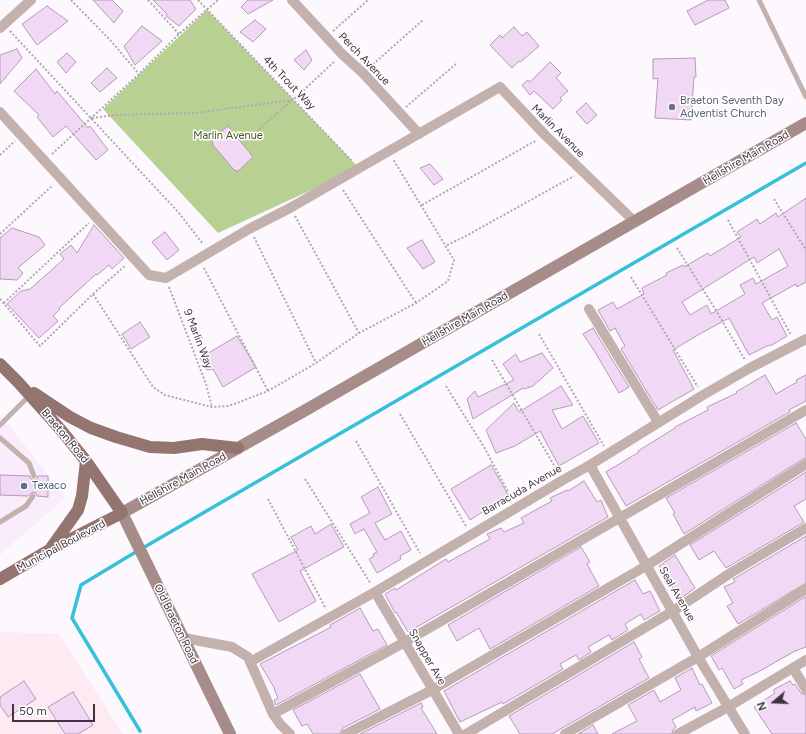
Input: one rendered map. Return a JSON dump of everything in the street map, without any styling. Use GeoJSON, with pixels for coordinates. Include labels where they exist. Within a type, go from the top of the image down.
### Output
{"type":"FeatureCollection","features":[{"type":"Feature","properties":{"kind":"main road","name":"Hellshire Main Road"},"geometry":{"type":"LineString","coordinates":[[122,513],[635,222],[806,123]]}},
{"type":"Feature","properties":{"kind":"main road","name":"Braeton Road"},"geometry":{"type":"LineString","coordinates":[[0,365],[30,395],[86,461],[122,513]]}},
{"type":"Feature","properties":{"kind":"main road"},"geometry":{"type":"LineString","coordinates":[[18,382],[70,417],[91,428],[116,437],[150,447],[174,448],[202,444],[238,448]]}},
{"type":"Feature","properties":{"kind":"main road"},"geometry":{"type":"LineString","coordinates":[[51,549],[78,510],[82,496],[86,461]]}},
{"type":"Feature","properties":{"kind":"main road","name":"Old Braeton Road"},"geometry":{"type":"LineString","coordinates":[[122,513],[230,734]]}},
{"type":"Feature","properties":{"kind":"main road","name":"Municipal Boulevard"},"geometry":{"type":"LineString","coordinates":[[0,579],[51,549],[122,513]]}},
{"type":"Feature","properties":{"kind":"street"},"geometry":{"type":"LineString","coordinates":[[2,26],[30,0]]}},
{"type":"Feature","properties":{"kind":"street","name":"Perch Avenue"},"geometry":{"type":"LineString","coordinates":[[292,0],[343,55],[363,73],[419,134]]}},
{"type":"Feature","properties":{"kind":"street","name":"Marlin Avenue"},"geometry":{"type":"LineString","coordinates":[[166,278],[249,229],[290,208],[500,87],[582,172],[635,222]]}},
{"type":"Feature","properties":{"kind":"street"},"geometry":{"type":"LineString","coordinates":[[0,112],[133,259],[149,275],[166,278]]}},
{"type":"Feature","properties":{"kind":"street"},"geometry":{"type":"LineString","coordinates":[[589,309],[658,422]]}},
{"type":"Feature","properties":{"kind":"street","name":"Barracuda Avenue"},"geometry":{"type":"LineString","coordinates":[[250,662],[375,592],[609,454],[703,395],[750,368],[803,342]]}},
{"type":"Feature","properties":{"kind":"street"},"geometry":{"type":"LineString","coordinates":[[273,714],[405,642],[806,410]]}},
{"type":"Feature","properties":{"kind":"street"},"geometry":{"type":"LineString","coordinates":[[346,734],[432,690],[646,566],[659,556],[806,464]]}},
{"type":"Feature","properties":{"kind":"street","name":"Seal Avenue"},"geometry":{"type":"LineString","coordinates":[[590,465],[698,657],[744,734]]}},
{"type":"Feature","properties":{"kind":"street"},"geometry":{"type":"LineString","coordinates":[[466,734],[673,611],[732,572],[806,528]]}},
{"type":"Feature","properties":{"kind":"street"},"geometry":{"type":"LineString","coordinates":[[566,734],[698,657],[806,589]]}},
{"type":"Feature","properties":{"kind":"street","name":"Snapper Ave"},"geometry":{"type":"LineString","coordinates":[[375,592],[459,734]]}},
{"type":"Feature","properties":{"kind":"street"},"geometry":{"type":"LineString","coordinates":[[184,638],[232,647],[248,657],[273,714],[290,734]]}},
{"type":"Feature","properties":{"kind":"street"},"geometry":{"type":"LineString","coordinates":[[678,734],[728,707],[806,660]]}},
{"type":"Feature","properties":{"kind":"street"},"geometry":{"type":"LineString","coordinates":[[793,668],[806,690]]}},
{"type":"Feature","properties":{"kind":"lane"},"geometry":{"type":"LineString","coordinates":[[759,0],[806,97]]}},
{"type":"Feature","properties":{"kind":"lane"},"geometry":{"type":"LineString","coordinates":[[0,425],[30,395]]}},
{"type":"Feature","properties":{"kind":"lane"},"geometry":{"type":"LineString","coordinates":[[0,438],[29,463],[34,476]]}},
{"type":"Feature","properties":{"kind":"lane"},"geometry":{"type":"LineString","coordinates":[[0,522],[26,506],[33,496]]}},
{"type":"Feature","properties":{"kind":"path"},"geometry":{"type":"LineString","coordinates":[[71,0],[111,41],[139,74]]}},
{"type":"Feature","properties":{"kind":"path"},"geometry":{"type":"LineString","coordinates":[[148,0],[179,34]]}},
{"type":"Feature","properties":{"kind":"path","name":"4th Trout Way"},"geometry":{"type":"LineString","coordinates":[[198,0],[359,168]]}},
{"type":"Feature","properties":{"kind":"path"},"geometry":{"type":"LineString","coordinates":[[44,162],[139,74],[179,34],[218,0]]}},
{"type":"Feature","properties":{"kind":"path"},"geometry":{"type":"LineString","coordinates":[[326,36],[368,0]]}},
{"type":"Feature","properties":{"kind":"path"},"geometry":{"type":"LineString","coordinates":[[363,73],[423,20]]}},
{"type":"Feature","properties":{"kind":"path"},"geometry":{"type":"LineString","coordinates":[[2,26],[18,38],[179,212],[210,253]]}},
{"type":"Feature","properties":{"kind":"path"},"geometry":{"type":"LineString","coordinates":[[247,140],[343,55]]}},
{"type":"Feature","properties":{"kind":"path"},"geometry":{"type":"LineString","coordinates":[[399,113],[456,63]]}},
{"type":"Feature","properties":{"kind":"path"},"geometry":{"type":"LineString","coordinates":[[92,118],[115,115],[194,112],[293,100]]}},
{"type":"Feature","properties":{"kind":"path"},"geometry":{"type":"LineString","coordinates":[[0,155],[21,135]]}},
{"type":"Feature","properties":{"kind":"path"},"geometry":{"type":"LineString","coordinates":[[422,205],[545,135]]}},
{"type":"Feature","properties":{"kind":"path"},"geometry":{"type":"LineString","coordinates":[[93,294],[153,387],[165,395],[212,407],[229,406],[268,391],[316,363],[358,333],[416,303],[448,281],[454,260],[422,205],[388,152]]}},
{"type":"Feature","properties":{"kind":"path"},"geometry":{"type":"LineString","coordinates":[[446,245],[464,237],[582,172]]}},
{"type":"Feature","properties":{"kind":"path"},"geometry":{"type":"LineString","coordinates":[[0,234],[60,178]]}},
{"type":"Feature","properties":{"kind":"path"},"geometry":{"type":"LineString","coordinates":[[337,180],[416,303]]}},
{"type":"Feature","properties":{"kind":"path"},"geometry":{"type":"LineString","coordinates":[[774,199],[806,250]]}},
{"type":"Feature","properties":{"kind":"path"},"geometry":{"type":"LineString","coordinates":[[290,208],[358,333]]}},
{"type":"Feature","properties":{"kind":"path"},"geometry":{"type":"LineString","coordinates":[[4,303],[96,217]]}},
{"type":"Feature","properties":{"kind":"path"},"geometry":{"type":"LineString","coordinates":[[728,220],[803,342]]}},
{"type":"Feature","properties":{"kind":"path"},"geometry":{"type":"LineString","coordinates":[[249,229],[316,363]]}},
{"type":"Feature","properties":{"kind":"path"},"geometry":{"type":"LineString","coordinates":[[677,248],[750,368]]}},
{"type":"Feature","properties":{"kind":"path"},"geometry":{"type":"LineString","coordinates":[[0,299],[40,346],[93,294],[133,259]]}},
{"type":"Feature","properties":{"kind":"path"},"geometry":{"type":"LineString","coordinates":[[199,259],[268,391]]}},
{"type":"Feature","properties":{"kind":"path"},"geometry":{"type":"LineString","coordinates":[[631,277],[703,395]]}},
{"type":"Feature","properties":{"kind":"path","name":"9 Marlin Way"},"geometry":{"type":"LineString","coordinates":[[166,278],[206,384],[212,407]]}},
{"type":"Feature","properties":{"kind":"path"},"geometry":{"type":"LineString","coordinates":[[539,334],[609,454]]}},
{"type":"Feature","properties":{"kind":"path"},"geometry":{"type":"LineString","coordinates":[[492,360],[563,480]]}},
{"type":"Feature","properties":{"kind":"path"},"geometry":{"type":"LineString","coordinates":[[446,386],[484,448],[517,507]]}},
{"type":"Feature","properties":{"kind":"path"},"geometry":{"type":"LineString","coordinates":[[400,414],[471,534]]}},
{"type":"Feature","properties":{"kind":"path"},"geometry":{"type":"LineString","coordinates":[[356,441],[424,562]]}},
{"type":"Feature","properties":{"kind":"path"},"geometry":{"type":"LineString","coordinates":[[305,479],[375,592]]}},
{"type":"Feature","properties":{"kind":"path"},"geometry":{"type":"LineString","coordinates":[[268,499],[330,616]]}},
{"type":"Feature","properties":{"kind":"shaded area"},"geometry":{"type":"Polygon","coordinates":[[[0,414],[66,497],[0,555],[0,414]]]}},
{"type":"Feature","properties":{"kind":"shaded area"},"geometry":{"type":"Polygon","coordinates":[[[0,632],[59,634],[123,734],[0,734],[0,632]]]}},
{"type":"Feature","properties":{"kind":"green space","name":"Marlin Avenue"},"geometry":{"type":"Polygon","coordinates":[[[207,10],[359,168],[218,233],[103,109],[207,10]]]}},
{"type":"Feature","properties":{"kind":"building"},"geometry":{"type":"Polygon","coordinates":[[[93,0],[112,0],[123,11],[114,23],[93,0]]]}},
{"type":"Feature","properties":{"kind":"building"},"geometry":{"type":"Polygon","coordinates":[[[153,0],[190,0],[196,9],[179,26],[166,16],[167,14],[153,0]]]}},
{"type":"Feature","properties":{"kind":"building"},"geometry":{"type":"Polygon","coordinates":[[[248,0],[273,0],[248,14],[241,7],[248,0]]]}},
{"type":"Feature","properties":{"kind":"building"},"geometry":{"type":"Polygon","coordinates":[[[708,0],[725,0],[729,8],[695,25],[687,11],[708,0]]]}},
{"type":"Feature","properties":{"kind":"building"},"geometry":{"type":"Polygon","coordinates":[[[47,6],[68,21],[37,45],[22,24],[47,6]]]}},
{"type":"Feature","properties":{"kind":"building"},"geometry":{"type":"Polygon","coordinates":[[[255,20],[266,29],[253,42],[240,32],[255,20]]]}},
{"type":"Feature","properties":{"kind":"building"},"geometry":{"type":"Polygon","coordinates":[[[142,26],[162,41],[135,65],[124,46],[142,26]]]}},
{"type":"Feature","properties":{"kind":"building"},"geometry":{"type":"Polygon","coordinates":[[[514,27],[522,36],[527,32],[539,46],[512,68],[490,45],[500,35],[502,38],[514,27]]]}},
{"type":"Feature","properties":{"kind":"building"},"geometry":{"type":"Polygon","coordinates":[[[17,49],[22,58],[0,84],[0,55],[17,49]]]}},
{"type":"Feature","properties":{"kind":"building"},"geometry":{"type":"Polygon","coordinates":[[[306,50],[312,60],[304,70],[294,60],[306,50]]]}},
{"type":"Feature","properties":{"kind":"building"},"geometry":{"type":"Polygon","coordinates":[[[67,53],[76,62],[66,73],[57,62],[67,53]]]}},
{"type":"Feature","properties":{"kind":"building"},"geometry":{"type":"Polygon","coordinates":[[[695,58],[696,77],[694,77],[691,120],[655,118],[658,78],[653,79],[653,59],[695,58]]]}},
{"type":"Feature","properties":{"kind":"building"},"geometry":{"type":"Polygon","coordinates":[[[550,62],[561,73],[556,78],[568,91],[560,98],[562,100],[553,109],[534,91],[530,95],[522,85],[528,80],[530,82],[550,62]]]}},
{"type":"Feature","properties":{"kind":"building"},"geometry":{"type":"Polygon","coordinates":[[[107,68],[117,78],[100,92],[91,83],[107,68]]]}},
{"type":"Feature","properties":{"kind":"building"},"geometry":{"type":"Polygon","coordinates":[[[36,69],[55,94],[57,91],[88,128],[90,126],[108,150],[96,160],[66,126],[53,137],[37,117],[39,115],[14,91],[36,69]]]}},
{"type":"Feature","properties":{"kind":"building"},"geometry":{"type":"Polygon","coordinates":[[[586,103],[597,115],[587,124],[576,112],[586,103]]]}},
{"type":"Feature","properties":{"kind":"building"},"geometry":{"type":"Polygon","coordinates":[[[228,126],[253,157],[237,172],[212,144],[213,143],[211,140],[228,126]]]}},
{"type":"Feature","properties":{"kind":"building"},"geometry":{"type":"Polygon","coordinates":[[[430,164],[443,179],[434,185],[420,168],[430,164]]]}},
{"type":"Feature","properties":{"kind":"building"},"geometry":{"type":"Polygon","coordinates":[[[806,198],[806,282],[797,287],[796,284],[762,303],[772,320],[777,317],[787,336],[770,346],[769,345],[749,355],[729,318],[698,335],[673,350],[694,389],[658,410],[621,349],[625,346],[615,328],[610,331],[598,310],[613,302],[617,309],[644,294],[642,288],[667,275],[666,273],[683,265],[684,267],[708,253],[710,256],[741,237],[737,232],[757,219],[760,224],[776,213],[778,217],[806,198]],[[779,249],[757,263],[754,257],[682,302],[690,315],[707,305],[711,314],[745,294],[740,285],[753,278],[756,284],[788,266],[779,249]]]}},
{"type":"Feature","properties":{"kind":"building"},"geometry":{"type":"Polygon","coordinates":[[[94,225],[124,258],[112,269],[109,265],[97,275],[96,274],[59,308],[60,309],[53,316],[58,321],[39,338],[7,304],[21,291],[30,289],[64,259],[60,254],[71,245],[77,253],[94,225]]]}},
{"type":"Feature","properties":{"kind":"building"},"geometry":{"type":"Polygon","coordinates":[[[12,228],[39,237],[45,245],[18,268],[23,273],[17,280],[0,279],[0,238],[12,228]]]}},
{"type":"Feature","properties":{"kind":"building"},"geometry":{"type":"Polygon","coordinates":[[[165,232],[179,250],[167,260],[152,242],[165,232]]]}},
{"type":"Feature","properties":{"kind":"building"},"geometry":{"type":"Polygon","coordinates":[[[422,240],[435,262],[423,269],[407,248],[422,240]]]}},
{"type":"Feature","properties":{"kind":"building"},"geometry":{"type":"Polygon","coordinates":[[[140,322],[150,337],[131,349],[122,334],[140,322]]]}},
{"type":"Feature","properties":{"kind":"building"},"geometry":{"type":"Polygon","coordinates":[[[593,328],[629,387],[619,393],[583,334],[593,328]]]}},
{"type":"Feature","properties":{"kind":"building"},"geometry":{"type":"Polygon","coordinates":[[[237,336],[256,367],[223,387],[213,369],[207,370],[200,358],[237,336]]]}},
{"type":"Feature","properties":{"kind":"building"},"geometry":{"type":"Polygon","coordinates":[[[542,353],[553,368],[533,386],[523,388],[473,419],[467,399],[475,391],[478,397],[514,380],[503,364],[516,354],[520,362],[542,353]]]}},
{"type":"Feature","properties":{"kind":"building"},"geometry":{"type":"Polygon","coordinates":[[[765,375],[776,394],[806,375],[806,401],[789,410],[790,412],[626,506],[606,472],[639,452],[638,451],[675,427],[708,410],[707,407],[737,393],[736,392],[765,375]]]}},
{"type":"Feature","properties":{"kind":"building"},"geometry":{"type":"Polygon","coordinates":[[[561,386],[573,405],[552,410],[562,429],[583,416],[599,443],[559,466],[540,431],[515,446],[496,453],[486,430],[514,403],[519,412],[561,386]]]}},
{"type":"Feature","properties":{"kind":"building"},"geometry":{"type":"Polygon","coordinates":[[[796,423],[806,439],[806,458],[684,534],[673,514],[675,513],[666,498],[796,423]]]}},
{"type":"Feature","properties":{"kind":"building"},"geometry":{"type":"Polygon","coordinates":[[[491,465],[510,498],[490,510],[489,508],[470,520],[451,489],[491,465]]]}},
{"type":"Feature","properties":{"kind":"building"},"geometry":{"type":"Polygon","coordinates":[[[806,472],[806,499],[794,506],[804,522],[726,568],[714,551],[699,560],[690,545],[806,472]]]}},
{"type":"Feature","properties":{"kind":"building","name":"Texaco"},"geometry":{"type":"Polygon","coordinates":[[[0,475],[30,476],[31,479],[34,480],[37,479],[38,476],[48,476],[48,497],[37,496],[36,493],[33,492],[28,496],[0,495],[0,475]]]}},
{"type":"Feature","properties":{"kind":"building"},"geometry":{"type":"Polygon","coordinates":[[[584,481],[597,502],[601,500],[608,517],[408,632],[396,612],[395,613],[385,594],[395,588],[396,590],[446,559],[448,562],[490,539],[487,534],[501,528],[504,532],[524,523],[521,518],[552,501],[550,498],[567,490],[568,491],[584,481]]]}},
{"type":"Feature","properties":{"kind":"building"},"geometry":{"type":"Polygon","coordinates":[[[378,487],[392,514],[375,523],[385,540],[401,531],[411,550],[400,556],[401,559],[377,573],[369,559],[377,552],[364,529],[355,534],[350,524],[370,513],[361,497],[378,487]]]}},
{"type":"Feature","properties":{"kind":"building"},"geometry":{"type":"Polygon","coordinates":[[[331,524],[344,547],[300,571],[316,601],[279,622],[252,574],[298,550],[291,537],[311,526],[315,534],[331,524]]]}},
{"type":"Feature","properties":{"kind":"building"},"geometry":{"type":"Polygon","coordinates":[[[806,536],[806,583],[738,624],[727,606],[733,603],[724,587],[735,582],[733,579],[806,536]]]}},
{"type":"Feature","properties":{"kind":"building"},"geometry":{"type":"Polygon","coordinates":[[[581,547],[590,562],[587,564],[599,586],[490,649],[479,628],[457,641],[448,625],[581,547]]]}},
{"type":"Feature","properties":{"kind":"building"},"geometry":{"type":"Polygon","coordinates":[[[675,555],[695,588],[680,599],[659,566],[675,555]]]}},
{"type":"Feature","properties":{"kind":"building"},"geometry":{"type":"Polygon","coordinates":[[[635,580],[643,594],[650,591],[660,611],[644,620],[641,614],[625,624],[628,630],[612,640],[609,635],[588,647],[591,652],[579,660],[576,655],[560,664],[563,669],[503,704],[502,702],[460,722],[444,691],[635,580]]]}},
{"type":"Feature","properties":{"kind":"building"},"geometry":{"type":"Polygon","coordinates":[[[805,597],[806,647],[795,651],[741,680],[743,684],[734,689],[722,668],[719,670],[711,656],[805,597]]]}},
{"type":"Feature","properties":{"kind":"building"},"geometry":{"type":"Polygon","coordinates":[[[360,608],[373,631],[378,629],[387,645],[276,705],[274,700],[278,698],[275,689],[260,664],[331,627],[330,625],[360,608]]]}},
{"type":"Feature","properties":{"kind":"building"},"geometry":{"type":"Polygon","coordinates":[[[634,642],[642,657],[639,659],[649,678],[552,734],[520,734],[509,716],[634,642]]]}},
{"type":"Feature","properties":{"kind":"building"},"geometry":{"type":"Polygon","coordinates":[[[692,668],[700,685],[702,684],[712,703],[696,711],[695,707],[672,720],[676,727],[672,734],[612,734],[637,721],[628,705],[654,690],[660,702],[681,690],[675,678],[692,668]]]}},
{"type":"Feature","properties":{"kind":"building"},"geometry":{"type":"Polygon","coordinates":[[[360,674],[380,709],[343,728],[340,734],[313,734],[307,724],[302,726],[293,710],[360,674]]]}},
{"type":"Feature","properties":{"kind":"building"},"geometry":{"type":"Polygon","coordinates":[[[24,681],[36,699],[8,717],[0,705],[0,697],[24,681]]]}},
{"type":"Feature","properties":{"kind":"building"},"geometry":{"type":"Polygon","coordinates":[[[790,681],[793,685],[795,684],[801,693],[806,695],[806,734],[772,734],[754,707],[775,693],[773,690],[790,681]]]}},
{"type":"Feature","properties":{"kind":"building"},"geometry":{"type":"Polygon","coordinates":[[[73,692],[93,725],[78,734],[65,734],[48,707],[73,692]]]}},
{"type":"Feature","properties":{"kind":"building"},"geometry":{"type":"Polygon","coordinates":[[[421,703],[423,707],[421,708],[437,734],[360,734],[421,703]]]}},
{"type":"Feature","properties":{"kind":"building"},"geometry":{"type":"Polygon","coordinates":[[[593,725],[598,734],[578,734],[593,725]]]}},
{"type":"Feature","properties":{"kind":"waterway"},"geometry":{"type":"LineString","coordinates":[[140,731],[72,618],[81,585],[806,163]]}},
{"type":"Feature","properties":{"kind":"place","name":"Braeton Seventh Day Adventist Church"},"geometry":{"type":"Point","coordinates":[672,107]}},
{"type":"Feature","properties":{"kind":"place","name":"Texaco"},"geometry":{"type":"Point","coordinates":[24,486]}}]}
